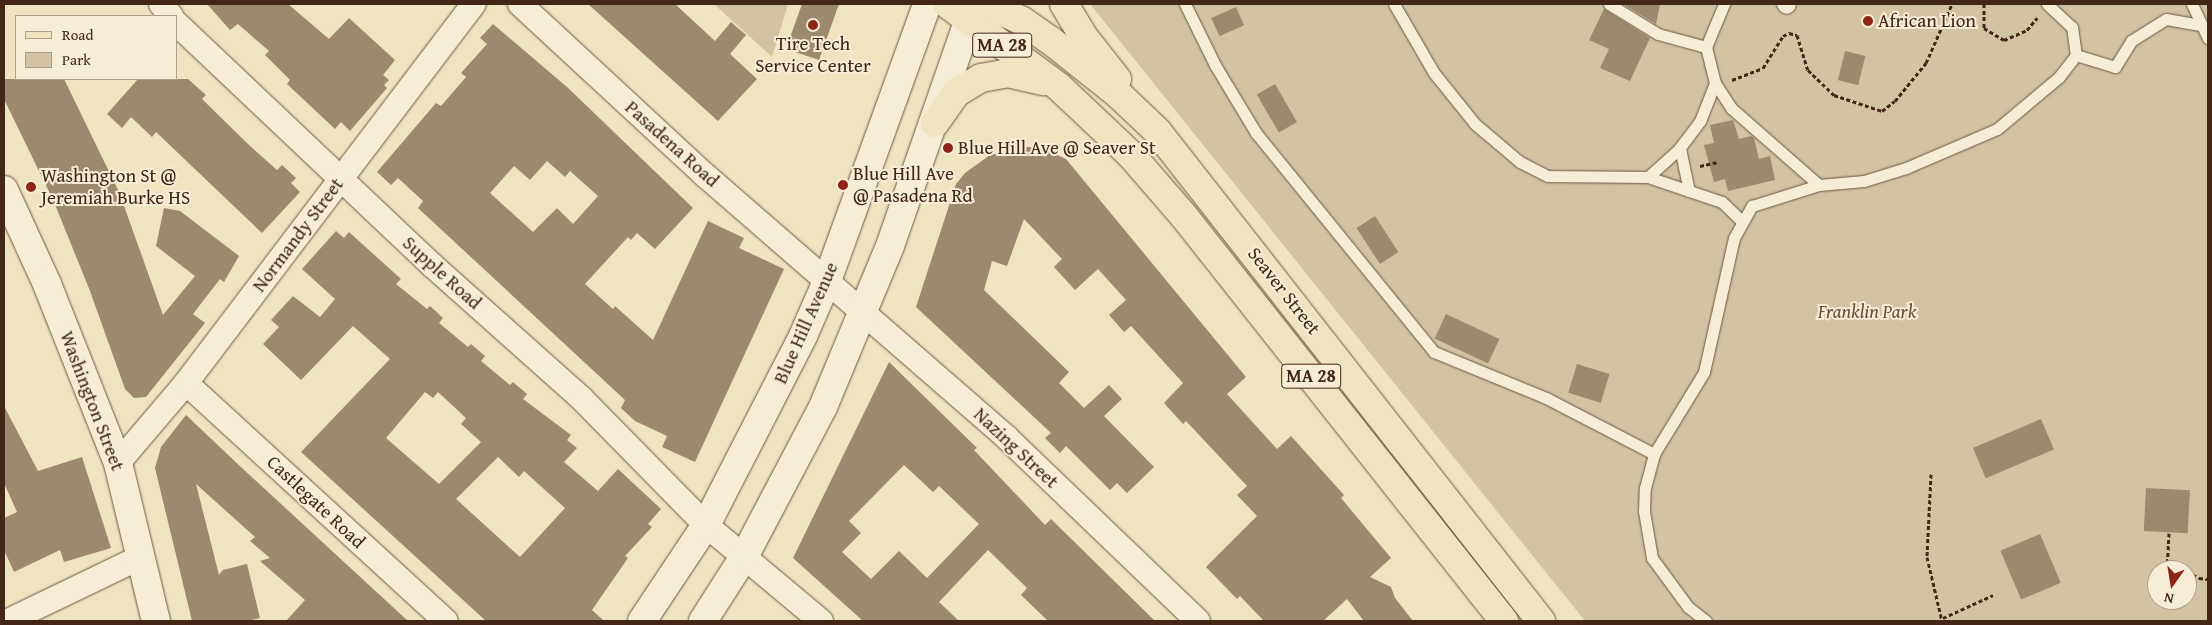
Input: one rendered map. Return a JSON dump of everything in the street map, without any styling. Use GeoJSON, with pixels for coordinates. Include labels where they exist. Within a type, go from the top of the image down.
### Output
{"type":"FeatureCollection","features":[{"type":"Feature","properties":{"kind":"main road","name":"Blue Hill Avenue"},"geometry":{"type":"LineString","coordinates":[[642,621],[706,525],[763,419],[827,281],[927,4]]}},
{"type":"Feature","properties":{"kind":"main road","name":"Seaver Street"},"geometry":{"type":"LineString","coordinates":[[947,4],[1021,20],[1057,45],[1157,131],[1541,621]]}},
{"type":"Feature","properties":{"kind":"main road","name":"MA 28"},"geometry":{"type":"LineString","coordinates":[[1064,4],[1083,36],[1157,131]]}},
{"type":"Feature","properties":{"kind":"main road","name":"Seaver Street"},"geometry":{"type":"LineString","coordinates":[[976,10],[1112,135],[1183,215],[1504,621]]}},
{"type":"Feature","properties":{"kind":"main road"},"geometry":{"type":"LineString","coordinates":[[703,621],[745,555],[823,407],[864,313],[976,10]]}},
{"type":"Feature","properties":{"kind":"main road"},"geometry":{"type":"LineString","coordinates":[[935,123],[956,93],[981,78],[1008,73],[1058,86]]}},
{"type":"Feature","properties":{"kind":"main road","name":"Washington Street"},"geometry":{"type":"LineString","coordinates":[[4,190],[47,284],[118,463],[156,621]]}},
{"type":"Feature","properties":{"kind":"street"},"geometry":{"type":"LineString","coordinates":[[161,4],[170,15]]}},
{"type":"Feature","properties":{"kind":"street","name":"Normandy Street"},"geometry":{"type":"LineString","coordinates":[[118,463],[186,383],[474,4]]}},
{"type":"Feature","properties":{"kind":"street","name":"Pasadena Road"},"geometry":{"type":"LineString","coordinates":[[520,4],[706,176],[827,281]]}},
{"type":"Feature","properties":{"kind":"street","name":"Supple Road"},"geometry":{"type":"LineString","coordinates":[[178,24],[340,179],[581,398],[706,525],[745,555],[821,621]]}},
{"type":"Feature","properties":{"kind":"street","name":"Nazing Street"},"geometry":{"type":"LineString","coordinates":[[827,281],[1006,437],[1198,621]]}},
{"type":"Feature","properties":{"kind":"street","name":"Castlegate Road"},"geometry":{"type":"LineString","coordinates":[[186,383],[446,621]]}},
{"type":"Feature","properties":{"kind":"street"},"geometry":{"type":"LineString","coordinates":[[8,621],[141,557]]}},
{"type":"Feature","properties":{"kind":"lane"},"geometry":{"type":"LineString","coordinates":[[1185,4],[1215,65],[1256,133],[1434,352],[1546,398],[1654,454]]}},
{"type":"Feature","properties":{"kind":"lane"},"geometry":{"type":"LineString","coordinates":[[1394,4],[1434,74],[1475,124],[1520,162],[1548,176],[1648,177],[1722,202],[1742,221]]}},
{"type":"Feature","properties":{"kind":"lane"},"geometry":{"type":"LineString","coordinates":[[1609,4],[1658,34],[1706,47]]}},
{"type":"Feature","properties":{"kind":"lane"},"geometry":{"type":"LineString","coordinates":[[1724,4],[1706,47],[1715,83],[1731,108],[1820,185]]}},
{"type":"Feature","properties":{"kind":"lane"},"geometry":{"type":"LineString","coordinates":[[2192,4],[2208,39]]}},
{"type":"Feature","properties":{"kind":"lane"},"geometry":{"type":"LineString","coordinates":[[1706,621],[1688,608],[1652,558],[1644,511],[1645,488],[1654,454],[1704,372],[1726,267],[1742,221],[1752,206],[1820,185],[1842,185],[1887,176],[1997,129],[2059,77],[2076,55],[2072,28],[2047,5]]}},
{"type":"Feature","properties":{"kind":"lane"},"geometry":{"type":"LineString","coordinates":[[2076,55],[2115,68],[2132,41],[2166,19],[2201,24]]}},
{"type":"Feature","properties":{"kind":"lane"},"geometry":{"type":"LineString","coordinates":[[1648,177],[1680,148],[1700,121],[1715,83]]}},
{"type":"Feature","properties":{"kind":"lane"},"geometry":{"type":"LineString","coordinates":[[1680,148],[1689,191]]}},
{"type":"Feature","properties":{"kind":"path"},"geometry":{"type":"LineString","coordinates":[[1715,83],[1763,68],[1783,36],[1789,33],[1797,35],[1808,70],[1834,95],[1882,111],[1895,101],[1926,63],[1952,4]]}},
{"type":"Feature","properties":{"kind":"path"},"geometry":{"type":"LineString","coordinates":[[1984,4],[1984,28],[2004,40],[2028,30],[2047,5]]}},
{"type":"Feature","properties":{"kind":"path"},"geometry":{"type":"LineString","coordinates":[[1932,474],[1927,557],[1942,620],[1992,595]]}},
{"type":"Feature","properties":{"kind":"path"},"geometry":{"type":"LineString","coordinates":[[2167,560],[2169,533]]}},
{"type":"Feature","properties":{"kind":"green space"},"geometry":{"type":"Polygon","coordinates":[[[714,4],[788,4],[772,57],[714,4]]]}},
{"type":"Feature","properties":{"kind":"green space","name":"Franklin Park"},"geometry":{"type":"Polygon","coordinates":[[[1090,4],[2208,4],[2208,621],[1585,621],[1090,4]]]}},
{"type":"Feature","properties":{"kind":"building"},"geometry":{"type":"Polygon","coordinates":[[[207,4],[288,4],[329,39],[349,18],[395,60],[383,75],[389,80],[384,85],[387,88],[350,131],[341,122],[335,129],[287,84],[290,80],[265,55],[269,51],[238,24],[230,30],[207,4]]]}},
{"type":"Feature","properties":{"kind":"building"},"geometry":{"type":"Polygon","coordinates":[[[588,4],[675,4],[715,41],[731,22],[746,35],[730,54],[757,79],[718,121],[588,4]]]}},
{"type":"Feature","properties":{"kind":"building"},"geometry":{"type":"Polygon","coordinates":[[[802,4],[839,4],[819,60],[786,49],[802,4]]]}},
{"type":"Feature","properties":{"kind":"building"},"geometry":{"type":"Polygon","coordinates":[[[1623,4],[1660,4],[1656,24],[1623,4]]]}},
{"type":"Feature","properties":{"kind":"building"},"geometry":{"type":"Polygon","coordinates":[[[1236,7],[1244,25],[1219,36],[1211,18],[1236,7]]]}},
{"type":"Feature","properties":{"kind":"building"},"geometry":{"type":"Polygon","coordinates":[[[1604,9],[1650,38],[1630,81],[1600,68],[1609,49],[1589,40],[1604,9]]]}},
{"type":"Feature","properties":{"kind":"building"},"geometry":{"type":"Polygon","coordinates":[[[493,24],[567,87],[693,208],[655,249],[637,233],[631,240],[628,237],[585,284],[613,309],[615,306],[653,340],[708,221],[744,238],[739,248],[784,269],[695,462],[662,447],[667,436],[635,421],[621,408],[625,400],[418,208],[423,201],[398,178],[391,185],[377,172],[436,103],[441,106],[466,77],[461,73],[487,44],[480,38],[493,24]],[[547,161],[530,180],[514,166],[490,193],[533,232],[557,208],[573,224],[598,196],[570,171],[565,177],[547,161]]]}},
{"type":"Feature","properties":{"kind":"building"},"geometry":{"type":"Polygon","coordinates":[[[1845,51],[1865,56],[1858,85],[1838,80],[1845,51]]]}},
{"type":"Feature","properties":{"kind":"building"},"geometry":{"type":"Polygon","coordinates":[[[4,79],[64,80],[119,192],[163,315],[195,276],[156,246],[164,208],[180,211],[239,256],[224,282],[220,279],[193,314],[205,323],[146,397],[134,398],[125,389],[90,291],[54,202],[4,99],[4,79]]]}},
{"type":"Feature","properties":{"kind":"building"},"geometry":{"type":"Polygon","coordinates":[[[188,79],[206,95],[202,99],[248,144],[277,170],[282,165],[296,178],[291,183],[300,192],[262,233],[156,132],[152,137],[131,117],[122,128],[107,114],[137,80],[188,79]]]}},
{"type":"Feature","properties":{"kind":"building"},"geometry":{"type":"Polygon","coordinates":[[[1275,84],[1297,122],[1279,133],[1257,94],[1275,84]]]}},
{"type":"Feature","properties":{"kind":"building"},"geometry":{"type":"Polygon","coordinates":[[[1733,120],[1739,139],[1751,136],[1754,138],[1759,159],[1770,156],[1775,180],[1728,191],[1725,179],[1714,182],[1704,145],[1714,143],[1710,125],[1733,120]]]}},
{"type":"Feature","properties":{"kind":"building"},"geometry":{"type":"Polygon","coordinates":[[[1028,147],[1042,148],[1066,159],[1246,377],[1227,394],[1277,449],[1291,436],[1344,495],[1341,498],[1391,558],[1370,577],[1391,587],[1395,598],[1413,621],[1364,621],[1347,599],[1323,621],[1264,621],[1240,596],[1237,599],[1206,567],[1257,516],[1237,495],[1247,486],[1186,421],[1183,424],[1164,403],[1183,383],[1131,326],[1124,332],[1109,315],[1126,300],[1098,269],[1075,290],[1054,267],[1062,259],[1024,219],[1007,266],[992,261],[984,290],[1069,372],[1059,383],[1084,408],[1109,385],[1122,399],[1104,416],[1154,467],[1127,493],[1117,483],[1110,490],[1066,446],[1060,453],[1045,438],[1051,433],[916,307],[956,184],[965,173],[990,155],[1028,147]]]}},
{"type":"Feature","properties":{"kind":"building"},"geometry":{"type":"Polygon","coordinates":[[[1375,216],[1398,252],[1380,264],[1357,228],[1375,216]]]}},
{"type":"Feature","properties":{"kind":"building"},"geometry":{"type":"Polygon","coordinates":[[[336,231],[344,238],[349,232],[401,279],[396,284],[427,309],[430,306],[443,318],[439,323],[468,347],[471,344],[485,356],[481,361],[510,385],[513,382],[527,394],[523,399],[571,435],[567,440],[577,448],[564,462],[598,491],[618,469],[661,509],[648,524],[652,527],[625,556],[628,558],[592,610],[604,621],[486,621],[301,452],[390,359],[353,326],[301,380],[263,344],[279,327],[271,320],[293,296],[320,317],[335,299],[302,269],[336,231]],[[425,392],[386,438],[439,484],[481,442],[461,424],[466,418],[438,392],[433,398],[425,392]],[[498,457],[456,499],[520,557],[565,508],[524,471],[519,477],[498,457]]]}},
{"type":"Feature","properties":{"kind":"building"},"geometry":{"type":"Polygon","coordinates":[[[1446,314],[1499,339],[1488,363],[1435,338],[1446,314]]]}},
{"type":"Feature","properties":{"kind":"building"},"geometry":{"type":"Polygon","coordinates":[[[889,362],[977,448],[974,450],[1045,525],[1051,519],[1155,621],[1048,621],[1021,595],[1027,588],[988,550],[939,602],[959,621],[863,621],[793,558],[889,362]],[[904,465],[849,521],[861,533],[842,552],[871,579],[899,551],[927,578],[979,524],[939,486],[933,492],[904,465]]]}},
{"type":"Feature","properties":{"kind":"building"},"geometry":{"type":"Polygon","coordinates":[[[1577,364],[1610,374],[1601,403],[1568,393],[1577,364]]]}},
{"type":"Feature","properties":{"kind":"building"},"geometry":{"type":"Polygon","coordinates":[[[4,406],[38,471],[82,457],[111,548],[64,562],[60,550],[14,572],[4,550],[4,518],[17,512],[4,483],[4,406]]]}},
{"type":"Feature","properties":{"kind":"building"},"geometry":{"type":"Polygon","coordinates":[[[186,415],[408,621],[286,621],[305,600],[260,561],[270,558],[250,541],[255,537],[196,484],[219,575],[223,570],[247,564],[260,618],[247,621],[192,621],[155,468],[161,447],[186,415]]]}},
{"type":"Feature","properties":{"kind":"building"},"geometry":{"type":"Polygon","coordinates":[[[2041,419],[2054,449],[1986,478],[1973,448],[2041,419]]]}},
{"type":"Feature","properties":{"kind":"building"},"geometry":{"type":"Polygon","coordinates":[[[2146,488],[2190,490],[2188,533],[2144,531],[2146,488]]]}},
{"type":"Feature","properties":{"kind":"building"},"geometry":{"type":"Polygon","coordinates":[[[2040,534],[2061,583],[2021,600],[2000,551],[2040,534]]]}},
{"type":"Feature","properties":{"kind":"place","name":"African Lion"},"geometry":{"type":"Point","coordinates":[1868,21]}},
{"type":"Feature","properties":{"kind":"place","name":"Tire Tech Service Center"},"geometry":{"type":"Point","coordinates":[813,25]}},
{"type":"Feature","properties":{"kind":"place","name":"Blue Hill Ave @ Seaver St"},"geometry":{"type":"Point","coordinates":[948,148]}},
{"type":"Feature","properties":{"kind":"place","name":"Blue Hill Ave @ Pasadena Rd"},"geometry":{"type":"Point","coordinates":[843,185]}},
{"type":"Feature","properties":{"kind":"place","name":"Washington St @ Jeremiah Burke HS"},"geometry":{"type":"Point","coordinates":[31,187]}}]}
